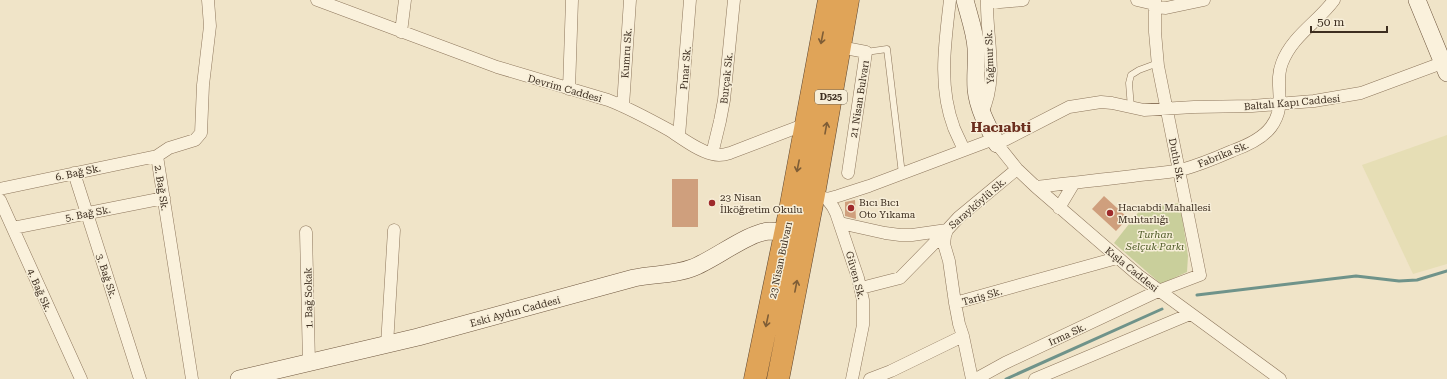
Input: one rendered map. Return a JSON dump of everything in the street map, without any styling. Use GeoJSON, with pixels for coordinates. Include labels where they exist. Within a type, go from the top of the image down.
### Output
{"type":"FeatureCollection","features":[{"type":"Feature","properties":{"kind":"highway","name":"23 Nisan Bulvarı"},"geometry":{"type":"LineString","coordinates":[[755,379],[785,233],[829,0]]}},
{"type":"Feature","properties":{"kind":"highway","name":"23 Nisan Bulvarı"},"geometry":{"type":"LineString","coordinates":[[778,379],[820,196],[840,47],[848,0]]}},
{"type":"Feature","properties":{"kind":"street","name":"2. Bağ Sk."},"geometry":{"type":"LineString","coordinates":[[192,379],[157,156],[169,148],[195,140],[201,133],[203,85],[210,26],[208,0]]}},
{"type":"Feature","properties":{"kind":"street","name":"Devrim Caddesi"},"geometry":{"type":"LineString","coordinates":[[317,0],[497,67],[608,100],[640,114],[703,151],[719,156],[806,124]]}},
{"type":"Feature","properties":{"kind":"street"},"geometry":{"type":"LineString","coordinates":[[401,32],[405,0]]}},
{"type":"Feature","properties":{"kind":"street"},"geometry":{"type":"LineString","coordinates":[[569,89],[572,0]]}},
{"type":"Feature","properties":{"kind":"street","name":"Kumru Sk."},"geometry":{"type":"LineString","coordinates":[[623,106],[630,0]]}},
{"type":"Feature","properties":{"kind":"street","name":"Pınar Sk."},"geometry":{"type":"LineString","coordinates":[[679,136],[690,0]]}},
{"type":"Feature","properties":{"kind":"street","name":"Burçak Sk."},"geometry":{"type":"LineString","coordinates":[[712,154],[724,100],[734,0]]}},
{"type":"Feature","properties":{"kind":"street"},"geometry":{"type":"LineString","coordinates":[[950,0],[945,39],[943,70],[944,89],[954,128],[964,150]]}},
{"type":"Feature","properties":{"kind":"street"},"geometry":{"type":"LineString","coordinates":[[820,196],[869,186],[964,150],[996,141],[989,130],[982,113],[976,90],[976,48],[964,0]]}},
{"type":"Feature","properties":{"kind":"street"},"geometry":{"type":"LineString","coordinates":[[987,0],[1010,2],[1023,0]]}},
{"type":"Feature","properties":{"kind":"street","name":"Yağmur Sk."},"geometry":{"type":"LineString","coordinates":[[982,113],[988,100],[990,88],[991,52],[987,0]]}},
{"type":"Feature","properties":{"kind":"street"},"geometry":{"type":"LineString","coordinates":[[1136,0],[1166,8],[1204,0]]}},
{"type":"Feature","properties":{"kind":"street","name":"Fabrika Sk."},"geometry":{"type":"LineString","coordinates":[[1036,187],[1179,170],[1211,160],[1241,148],[1264,135],[1271,128],[1276,119],[1280,104],[1280,72],[1286,55],[1302,33],[1334,0]]}},
{"type":"Feature","properties":{"kind":"street"},"geometry":{"type":"LineString","coordinates":[[1417,0],[1445,65]]}},
{"type":"Feature","properties":{"kind":"street","name":"Dutlu Sk."},"geometry":{"type":"LineString","coordinates":[[1155,4],[1155,32],[1158,63],[1200,275],[1158,291]]}},
{"type":"Feature","properties":{"kind":"street","name":"21 Nisan Bulvarı"},"geometry":{"type":"LineString","coordinates":[[840,47],[866,52],[848,173]]}},
{"type":"Feature","properties":{"kind":"street","name":"Baltalı Kapı Caddesi"},"geometry":{"type":"LineString","coordinates":[[996,141],[1077,104],[1101,102],[1144,110],[1280,104],[1345,97],[1445,65]]}},
{"type":"Feature","properties":{"kind":"street","name":"Kışla Caddesi"},"geometry":{"type":"LineString","coordinates":[[996,141],[1017,169],[1117,258],[1158,291],[1280,379]]}},
{"type":"Feature","properties":{"kind":"street","name":"6. Bağ Sk."},"geometry":{"type":"LineString","coordinates":[[0,189],[157,156]]}},
{"type":"Feature","properties":{"kind":"street","name":"Sarayköylü Sk."},"geometry":{"type":"LineString","coordinates":[[840,223],[900,235],[912,235],[947,230],[959,217],[1017,169]]}},
{"type":"Feature","properties":{"kind":"street","name":"3. Bağ Sk."},"geometry":{"type":"LineString","coordinates":[[74,173],[140,379]]}},
{"type":"Feature","properties":{"kind":"street"},"geometry":{"type":"LineString","coordinates":[[1060,208],[1074,183]]}},
{"type":"Feature","properties":{"kind":"street","name":"Güven Sk."},"geometry":{"type":"LineString","coordinates":[[820,196],[833,207],[840,223],[861,288],[863,300],[862,326],[852,379]]}},
{"type":"Feature","properties":{"kind":"street","name":"5. Bağ Sk."},"geometry":{"type":"LineString","coordinates":[[13,228],[164,198]]}},
{"type":"Feature","properties":{"kind":"street","name":"4. Bağ Sk."},"geometry":{"type":"LineString","coordinates":[[0,200],[81,379]]}},
{"type":"Feature","properties":{"kind":"street"},"geometry":{"type":"LineString","coordinates":[[387,345],[394,230]]}},
{"type":"Feature","properties":{"kind":"street"},"geometry":{"type":"LineString","coordinates":[[861,288],[900,278],[947,230]]}},
{"type":"Feature","properties":{"kind":"street"},"geometry":{"type":"LineString","coordinates":[[947,230],[944,244],[949,261],[955,303]]}},
{"type":"Feature","properties":{"kind":"street","name":"Eski Aydın Caddesi"},"geometry":{"type":"LineString","coordinates":[[239,379],[387,345],[647,275],[668,274],[693,268],[756,235],[771,231],[785,233]]}},
{"type":"Feature","properties":{"kind":"street","name":"1. Bağ Sokak"},"geometry":{"type":"LineString","coordinates":[[306,232],[309,363]]}},
{"type":"Feature","properties":{"kind":"street","name":"Tariş Sk."},"geometry":{"type":"LineString","coordinates":[[972,379],[955,303],[1117,258]]}},
{"type":"Feature","properties":{"kind":"street","name":"Irma Sk."},"geometry":{"type":"LineString","coordinates":[[976,379],[1005,363],[1158,291]]}},
{"type":"Feature","properties":{"kind":"street"},"geometry":{"type":"LineString","coordinates":[[1034,379],[1190,314]]}},
{"type":"Feature","properties":{"kind":"street"},"geometry":{"type":"LineString","coordinates":[[870,379],[891,371],[963,336]]}},
{"type":"Feature","properties":{"kind":"lane"},"geometry":{"type":"LineString","coordinates":[[866,52],[887,49],[902,174]]}},
{"type":"Feature","properties":{"kind":"lane"},"geometry":{"type":"LineString","coordinates":[[1131,108],[1129,83],[1131,75],[1139,70],[1158,63]]}},
{"type":"Feature","properties":{"kind":"shaded area"},"geometry":{"type":"Polygon","coordinates":[[[1447,135],[1447,264],[1413,274],[1362,165],[1447,135]]]}},
{"type":"Feature","properties":{"kind":"green space","name":"Turhan Selçuk Parkı"},"geometry":{"type":"Polygon","coordinates":[[[1180,203],[1188,256],[1187,272],[1161,284],[1114,243],[1141,209],[1180,203]]]}},
{"type":"Feature","properties":{"kind":"building"},"geometry":{"type":"Polygon","coordinates":[[[672,179],[698,179],[698,227],[672,227],[672,179]]]}},
{"type":"Feature","properties":{"kind":"building","name":"Hacıabdi Mahallesi Muhtarlığı"},"geometry":{"type":"Polygon","coordinates":[[[1104,196],[1128,218],[1116,231],[1092,209],[1104,196]]]}},
{"type":"Feature","properties":{"kind":"building","name":"Bıcı Bıcı Oto Yıkama"},"geometry":{"type":"Polygon","coordinates":[[[855,200],[856,219],[845,216],[845,202],[855,200]]]}},
{"type":"Feature","properties":{"kind":"waterway"},"geometry":{"type":"LineString","coordinates":[[1197,295],[1356,276],[1399,281],[1417,280],[1447,271]]}},
{"type":"Feature","properties":{"kind":"waterway"},"geometry":{"type":"LineString","coordinates":[[1006,379],[1162,309]]}},
{"type":"Feature","properties":{"kind":"place","name":"23 Nisan İlköğretim Okulu"},"geometry":{"type":"Point","coordinates":[712,203]}},
{"type":"Feature","properties":{"kind":"place","name":"Bıcı Bıcı Oto Yıkama"},"geometry":{"type":"Point","coordinates":[851,208]}},
{"type":"Feature","properties":{"kind":"place","name":"Hacıabdi Mahallesi Muhtarlığı"},"geometry":{"type":"Point","coordinates":[1110,213]}},
{"type":"Feature","properties":{"kind":"district","name":"Hacıabti"},"geometry":{"type":"Point","coordinates":[1001,127]}}]}
